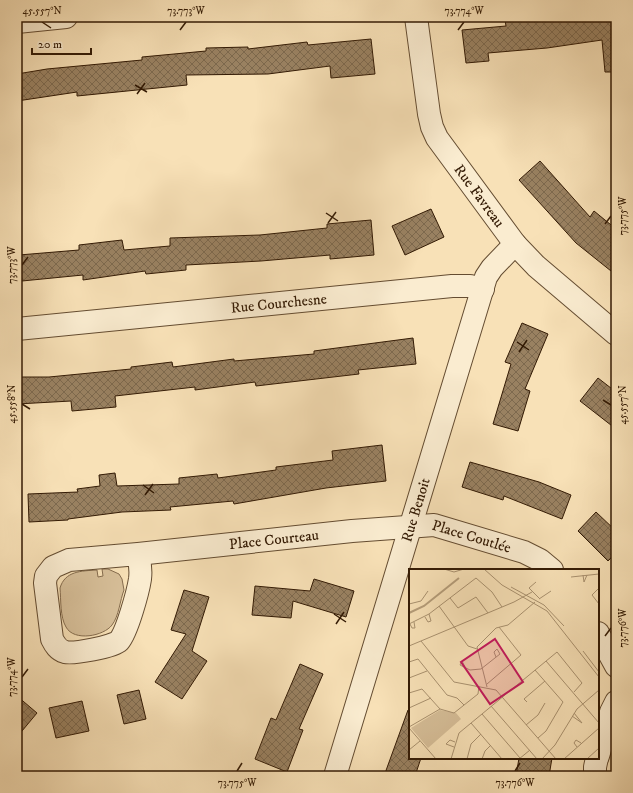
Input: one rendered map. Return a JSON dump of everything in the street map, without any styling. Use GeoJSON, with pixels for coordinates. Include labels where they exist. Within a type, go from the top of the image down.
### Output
{"type":"FeatureCollection","features":[{"type":"Feature","properties":{"kind":"street"},"geometry":{"type":"LineString","coordinates":[[17,22],[66,17]]}},
{"type":"Feature","properties":{"kind":"street","name":"Rue Favreau"},"geometry":{"type":"LineString","coordinates":[[416,17],[432,127],[446,151],[515,244],[536,266],[614,329]]}},
{"type":"Feature","properties":{"kind":"street"},"geometry":{"type":"LineString","coordinates":[[483,289],[488,272],[515,244]]}},
{"type":"Feature","properties":{"kind":"street","name":"Rue Courchesne"},"geometry":{"type":"LineString","coordinates":[[17,329],[452,286],[470,286],[483,289]]}},
{"type":"Feature","properties":{"kind":"street","name":"Rue Benoit"},"geometry":{"type":"LineString","coordinates":[[335,776],[483,289]]}},
{"type":"Feature","properties":{"kind":"street","name":"Place Coutlée"},"geometry":{"type":"LineString","coordinates":[[410,527],[434,525],[515,549],[531,555],[551,569]]}},
{"type":"Feature","properties":{"kind":"street","name":"Place Courteau"},"geometry":{"type":"LineString","coordinates":[[138,554],[140,579],[130,613],[120,639],[114,644],[75,652],[65,652],[57,647],[52,639],[45,583],[46,576],[53,567],[70,560],[352,531],[410,527]]}},
{"type":"Feature","properties":{"kind":"street"},"geometry":{"type":"LineString","coordinates":[[599,635],[616,666]]}},
{"type":"Feature","properties":{"kind":"street"},"geometry":{"type":"LineString","coordinates":[[599,754],[611,712],[616,702]]}},
{"type":"Feature","properties":{"kind":"street"},"geometry":{"type":"LineString","coordinates":[[595,776],[595,767],[597,759]]}},
{"type":"Feature","properties":{"kind":"shaded area"},"geometry":{"type":"Polygon","coordinates":[[[102,569],[108,569],[119,574],[122,579],[124,590],[116,617],[112,625],[103,632],[89,636],[75,635],[70,632],[64,623],[61,608],[60,588],[62,582],[70,575],[80,572],[97,570],[98,577],[103,576],[102,569]]]}},
{"type":"Feature","properties":{"kind":"building"},"geometry":{"type":"Polygon","coordinates":[[[557,17],[616,17],[616,72],[605,72],[602,40],[547,48],[488,53],[489,61],[466,63],[462,30],[506,26],[505,20],[528,18],[528,21],[557,17]]]}},
{"type":"Feature","properties":{"kind":"building"},"geometry":{"type":"Polygon","coordinates":[[[371,39],[375,74],[331,78],[330,66],[268,74],[186,75],[187,85],[77,96],[77,92],[17,101],[17,74],[47,69],[142,60],[142,57],[206,51],[206,48],[248,47],[248,49],[307,42],[308,45],[371,39]]]}},
{"type":"Feature","properties":{"kind":"building"},"geometry":{"type":"Polygon","coordinates":[[[540,161],[590,217],[594,211],[616,229],[616,275],[576,243],[519,180],[540,161]]]}},
{"type":"Feature","properties":{"kind":"building"},"geometry":{"type":"Polygon","coordinates":[[[431,209],[444,237],[405,255],[392,226],[431,209]]]}},
{"type":"Feature","properties":{"kind":"building"},"geometry":{"type":"Polygon","coordinates":[[[371,220],[374,255],[330,259],[330,255],[261,261],[186,265],[186,270],[146,274],[145,271],[83,280],[83,275],[22,281],[19,255],[79,250],[79,245],[122,240],[124,250],[170,246],[170,238],[260,235],[327,228],[327,224],[371,220]]]}},
{"type":"Feature","properties":{"kind":"building"},"geometry":{"type":"Polygon","coordinates":[[[522,323],[548,334],[525,389],[530,391],[518,431],[493,424],[511,364],[505,362],[522,323]]]}},
{"type":"Feature","properties":{"kind":"building"},"geometry":{"type":"Polygon","coordinates":[[[413,338],[416,364],[358,370],[359,374],[256,386],[255,382],[195,390],[195,387],[115,396],[116,407],[72,411],[71,401],[17,404],[17,377],[49,377],[131,369],[131,367],[172,362],[173,367],[234,359],[234,361],[314,354],[314,351],[413,338]]]}},
{"type":"Feature","properties":{"kind":"building"},"geometry":{"type":"Polygon","coordinates":[[[598,378],[616,392],[616,429],[580,401],[598,378]]]}},
{"type":"Feature","properties":{"kind":"building"},"geometry":{"type":"Polygon","coordinates":[[[382,445],[386,481],[326,488],[234,504],[233,501],[170,507],[171,510],[122,512],[68,520],[29,522],[28,494],[78,492],[77,489],[100,486],[99,475],[115,473],[117,486],[179,484],[179,478],[217,474],[218,478],[276,470],[276,467],[333,460],[332,451],[382,445]]]}},
{"type":"Feature","properties":{"kind":"building"},"geometry":{"type":"Polygon","coordinates":[[[470,462],[539,482],[571,495],[562,519],[504,496],[503,500],[462,487],[470,462]]]}},
{"type":"Feature","properties":{"kind":"building"},"geometry":{"type":"Polygon","coordinates":[[[596,512],[616,531],[616,553],[608,561],[578,531],[596,512]]]}},
{"type":"Feature","properties":{"kind":"building"},"geometry":{"type":"Polygon","coordinates":[[[314,579],[354,591],[346,617],[293,601],[291,618],[252,615],[255,586],[310,591],[314,579]]]}},
{"type":"Feature","properties":{"kind":"building"},"geometry":{"type":"Polygon","coordinates":[[[184,590],[209,597],[192,651],[207,661],[182,699],[155,682],[186,634],[171,630],[184,590]]]}},
{"type":"Feature","properties":{"kind":"building"},"geometry":{"type":"Polygon","coordinates":[[[300,664],[323,674],[299,729],[303,730],[287,772],[255,759],[271,718],[276,720],[300,664]]]}},
{"type":"Feature","properties":{"kind":"building"},"geometry":{"type":"Polygon","coordinates":[[[139,690],[146,719],[124,724],[117,695],[139,690]]]}},
{"type":"Feature","properties":{"kind":"building"},"geometry":{"type":"Polygon","coordinates":[[[17,696],[37,713],[17,737],[17,696]]]}},
{"type":"Feature","properties":{"kind":"building"},"geometry":{"type":"Polygon","coordinates":[[[82,701],[89,731],[56,738],[49,708],[82,701]]]}},
{"type":"Feature","properties":{"kind":"building"},"geometry":{"type":"Polygon","coordinates":[[[409,710],[409,759],[421,759],[415,776],[384,776],[409,710]]]}},
{"type":"Feature","properties":{"kind":"building"},"geometry":{"type":"Polygon","coordinates":[[[519,759],[552,759],[549,776],[516,776],[519,759]]]}}]}
